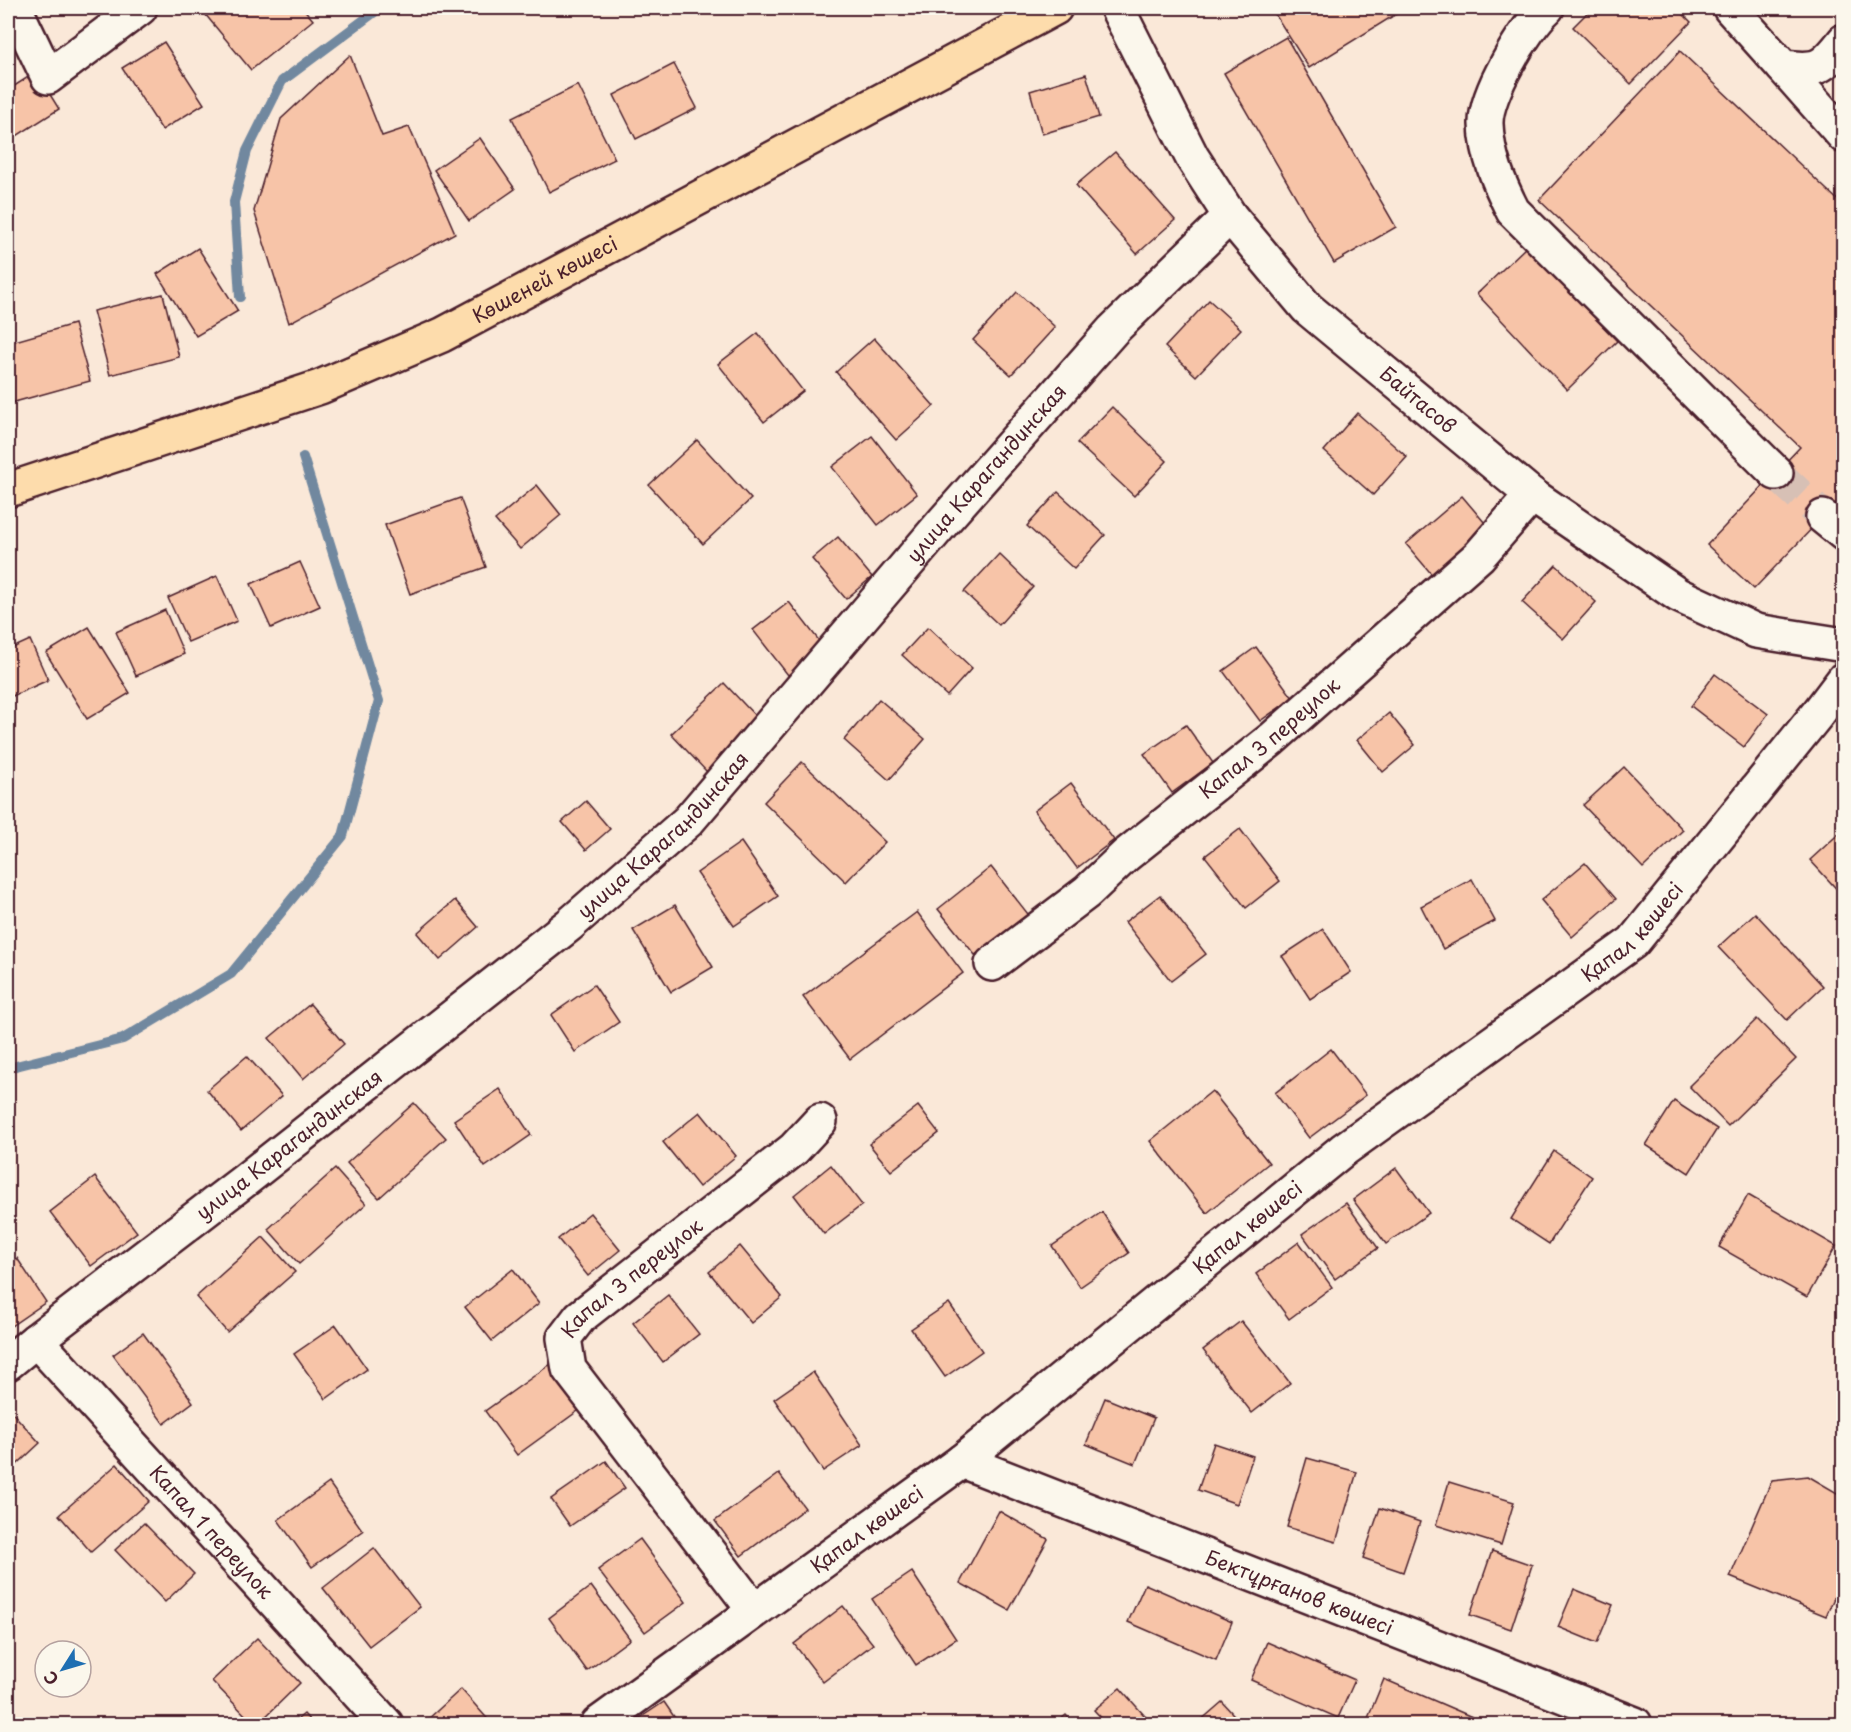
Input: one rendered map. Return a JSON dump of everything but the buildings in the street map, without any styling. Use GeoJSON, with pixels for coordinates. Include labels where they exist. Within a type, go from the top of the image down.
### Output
{"type":"FeatureCollection","features":[{"type":"Feature","properties":{"kind":"main road","name":"Көшеней көшесі"},"geometry":{"type":"LineString","coordinates":[[8,490],[320,387],[442,334],[1055,8]]}},
{"type":"Feature","properties":{"kind":"street"},"geometry":{"type":"LineString","coordinates":[[15,8],[48,77],[140,8]]}},
{"type":"Feature","properties":{"kind":"street","name":"Байтасов"},"geometry":{"type":"LineString","coordinates":[[1117,8],[1192,157],[1230,216],[1307,308],[1532,495],[1678,594],[1756,631],[1844,645]]}},
{"type":"Feature","properties":{"kind":"street"},"geometry":{"type":"LineString","coordinates":[[1547,8],[1515,49],[1494,89],[1485,123],[1494,171],[1513,211],[1776,473]]}},
{"type":"Feature","properties":{"kind":"street"},"geometry":{"type":"LineString","coordinates":[[1730,8],[1844,136]]}},
{"type":"Feature","properties":{"kind":"street"},"geometry":{"type":"LineString","coordinates":[[1783,67],[1806,70],[1827,63],[1844,41]]}},
{"type":"Feature","properties":{"kind":"street","name":"улица Карагандинская"},"geometry":{"type":"LineString","coordinates":[[8,1363],[560,933],[688,821],[936,530],[1113,330],[1230,216]]}},
{"type":"Feature","properties":{"kind":"street","name":"Капал 3 переулок"},"geometry":{"type":"LineString","coordinates":[[992,964],[1088,892],[1126,855],[1272,739],[1479,556],[1532,495]]}},
{"type":"Feature","properties":{"kind":"street","name":"Қапал көшесі"},"geometry":{"type":"LineString","coordinates":[[598,1725],[962,1461],[1342,1150],[1633,942],[1844,679]]}},
{"type":"Feature","properties":{"kind":"street","name":"Капал 3 переулок"},"geometry":{"type":"LineString","coordinates":[[754,1610],[569,1369],[564,1338],[580,1317],[794,1149],[820,1121]]}},
{"type":"Feature","properties":{"kind":"street","name":"Капал 1 переулок"},"geometry":{"type":"LineString","coordinates":[[36,1340],[386,1725]]}},
{"type":"Feature","properties":{"kind":"street","name":"Бектұрғанов көшесі"},"geometry":{"type":"LineString","coordinates":[[962,1461],[1635,1725]]}},
{"type":"Feature","properties":{"kind":"waterway"},"geometry":{"type":"LineString","coordinates":[[240,297],[234,202],[247,151],[282,81],[380,8]]}},
{"type":"Feature","properties":{"kind":"waterway"},"geometry":{"type":"LineString","coordinates":[[8,1068],[123,1039],[231,974],[343,836],[379,701],[303,457]]}},
{"type":"Feature","properties":{"kind":"tunnel"},"geometry":{"type":"LineString","coordinates":[[1776,473],[1823,517]]}}]}
